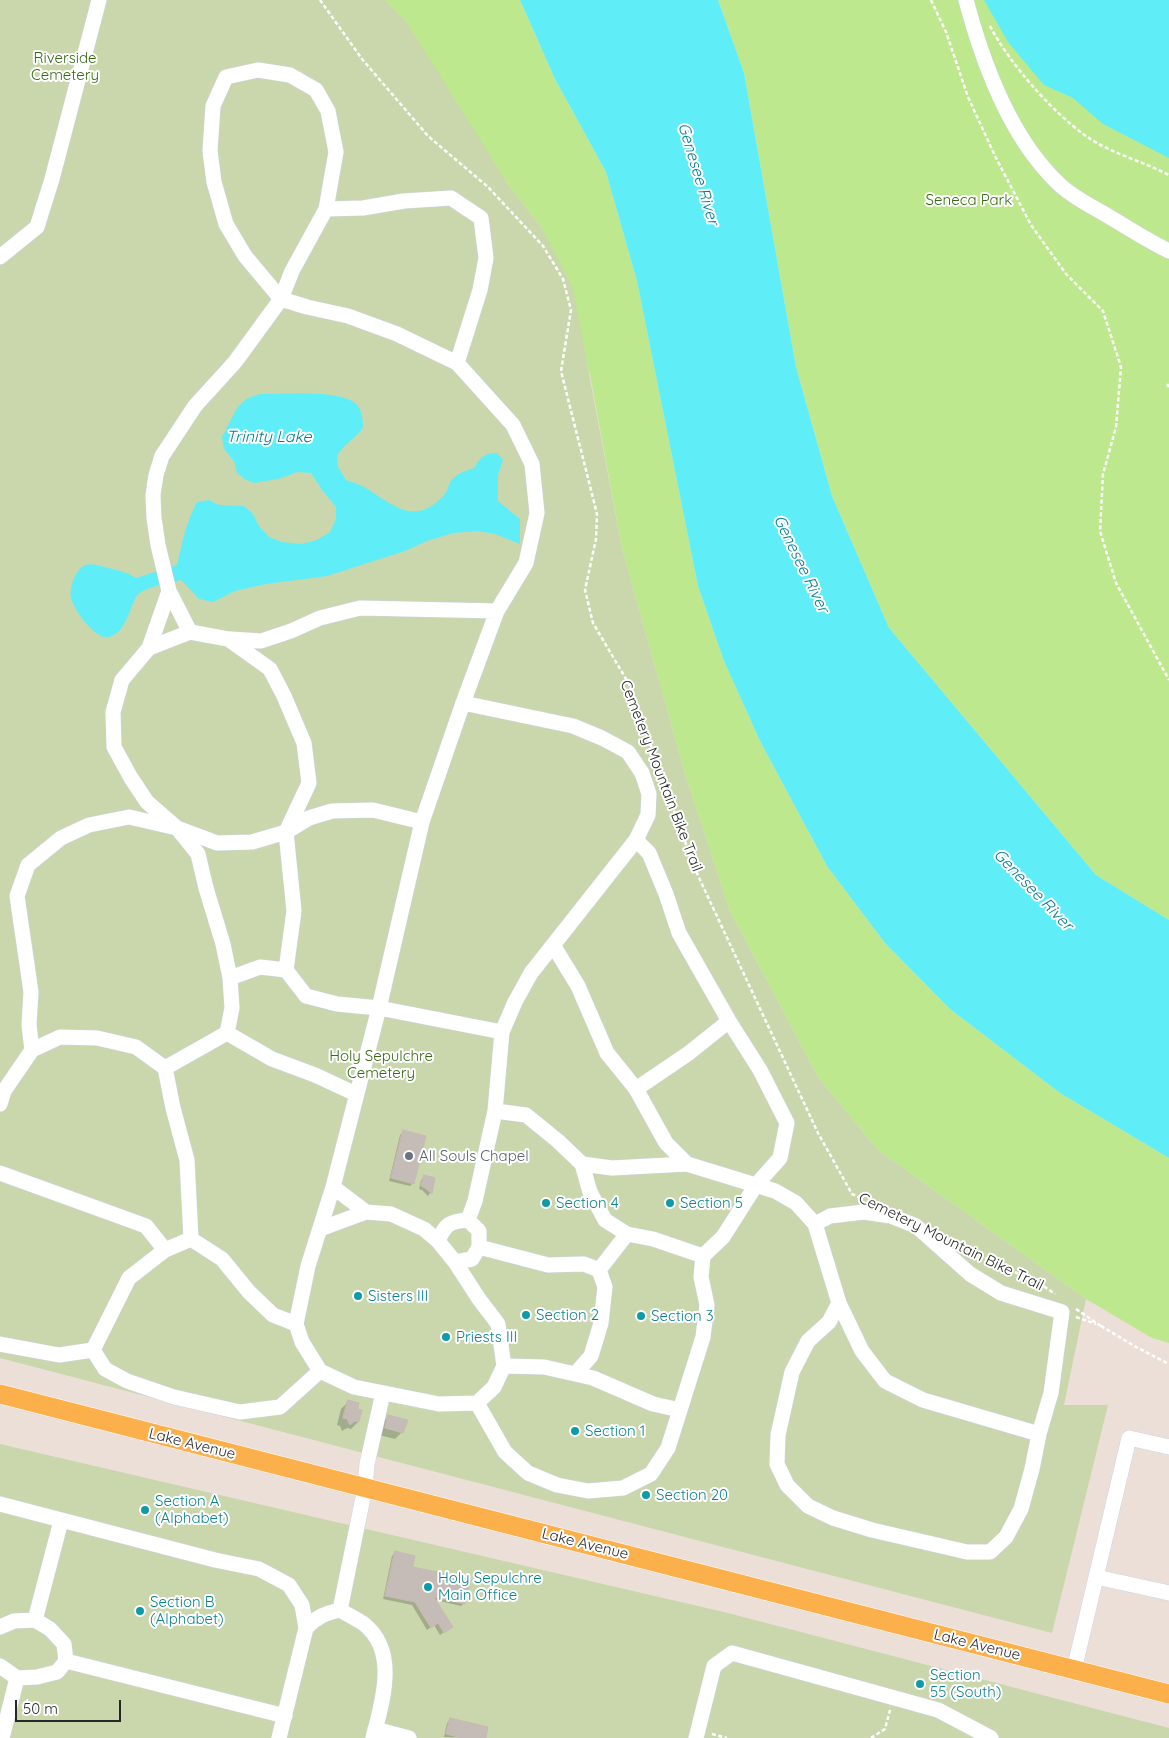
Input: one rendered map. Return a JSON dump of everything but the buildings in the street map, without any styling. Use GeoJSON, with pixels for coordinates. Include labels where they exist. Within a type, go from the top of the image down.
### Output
{"type":"FeatureCollection","features":[{"type":"Feature","properties":{"kind":"main road","name":"Lake Avenue"},"geometry":{"type":"LineString","coordinates":[[0,1394],[1169,1694]]}},
{"type":"Feature","properties":{"kind":"lane"},"geometry":{"type":"LineString","coordinates":[[0,257],[37,227],[52,179],[99,0]]}},
{"type":"Feature","properties":{"kind":"lane"},"geometry":{"type":"LineString","coordinates":[[966,0],[976,38],[997,91],[1018,131],[1036,159],[1060,185],[1089,205],[1169,251]]}},
{"type":"Feature","properties":{"kind":"lane"},"geometry":{"type":"LineString","coordinates":[[190,632],[169,591],[158,545],[153,495],[156,475],[162,456],[195,406],[234,362],[281,299],[292,272],[326,208],[336,152],[328,111],[316,90],[290,75],[266,71],[258,70],[226,77],[214,106],[210,151],[214,182],[226,224],[245,256],[281,299],[348,316],[397,334],[457,363],[513,425],[532,464],[537,513],[526,563],[497,611],[422,822],[379,1008],[333,1187],[308,1266],[296,1324],[302,1342],[320,1371],[354,1387],[439,1404],[476,1403],[494,1387],[504,1366],[498,1324],[438,1241],[424,1229],[391,1214],[366,1212],[320,1229]]}},
{"type":"Feature","properties":{"kind":"lane"},"geometry":{"type":"LineString","coordinates":[[326,208],[363,208],[404,201],[450,198],[481,218],[486,258],[480,290],[457,363]]}},
{"type":"Feature","properties":{"kind":"lane"},"geometry":{"type":"LineString","coordinates":[[169,591],[149,648],[122,680],[113,712],[114,746],[131,778],[147,802],[177,828],[198,854],[230,978],[232,1008],[228,1033]]}},
{"type":"Feature","properties":{"kind":"lane"},"geometry":{"type":"LineString","coordinates":[[149,648],[190,632],[228,639],[261,641],[291,631],[320,618],[360,608],[497,611]]}},
{"type":"Feature","properties":{"kind":"lane"},"geometry":{"type":"LineString","coordinates":[[228,639],[270,668],[304,743],[309,783],[286,832],[294,911],[286,970],[306,996],[337,1004],[379,1008],[502,1032]]}},
{"type":"Feature","properties":{"kind":"lane"},"geometry":{"type":"LineString","coordinates":[[463,703],[572,726],[602,738],[628,752],[642,773],[649,794],[648,815],[636,840],[531,973],[515,1002],[502,1032],[496,1111],[475,1201],[468,1220]]}},
{"type":"Feature","properties":{"kind":"lane"},"geometry":{"type":"LineString","coordinates":[[32,1050],[29,1025],[31,992],[17,896],[28,865],[61,838],[89,825],[129,818],[177,828],[217,844],[252,842],[286,832],[309,818],[332,811],[374,810],[422,822]]}},
{"type":"Feature","properties":{"kind":"lane"},"geometry":{"type":"LineString","coordinates":[[476,1403],[505,1452],[528,1473],[557,1485],[588,1491],[623,1488],[651,1474],[668,1448],[703,1337],[707,1305],[701,1278],[703,1256],[723,1237],[756,1185],[780,1158],[787,1123],[760,1070],[679,933],[666,894],[648,853],[636,840]]}},
{"type":"Feature","properties":{"kind":"lane"},"geometry":{"type":"LineString","coordinates":[[553,944],[578,986],[607,1053],[636,1089],[666,1142],[687,1164]]}},
{"type":"Feature","properties":{"kind":"lane"},"geometry":{"type":"LineString","coordinates":[[230,978],[260,968],[286,970]]}},
{"type":"Feature","properties":{"kind":"lane"},"geometry":{"type":"LineString","coordinates":[[636,1089],[730,1021]]}},
{"type":"Feature","properties":{"kind":"lane"},"geometry":{"type":"LineString","coordinates":[[228,1033],[272,1058],[356,1094]]}},
{"type":"Feature","properties":{"kind":"lane"},"geometry":{"type":"LineString","coordinates":[[165,1068],[228,1033]]}},
{"type":"Feature","properties":{"kind":"lane"},"geometry":{"type":"LineString","coordinates":[[0,1104],[4,1091],[32,1050],[60,1037],[97,1038],[136,1047],[165,1068],[173,1108],[187,1160],[191,1239]]}},
{"type":"Feature","properties":{"kind":"lane"},"geometry":{"type":"LineString","coordinates":[[496,1111],[526,1115],[558,1141],[582,1164],[590,1192],[605,1220],[627,1234],[653,1239],[703,1256]]}},
{"type":"Feature","properties":{"kind":"lane"},"geometry":{"type":"LineString","coordinates":[[582,1164],[612,1168],[687,1164],[775,1191],[796,1203],[815,1224],[839,1303],[862,1351],[885,1380],[923,1400],[1039,1434]]}},
{"type":"Feature","properties":{"kind":"lane"},"geometry":{"type":"LineString","coordinates":[[0,1173],[146,1226],[166,1250]]}},
{"type":"Feature","properties":{"kind":"lane"},"geometry":{"type":"LineString","coordinates":[[333,1187],[366,1212]]}},
{"type":"Feature","properties":{"kind":"lane"},"geometry":{"type":"LineString","coordinates":[[815,1224],[830,1216],[864,1212],[891,1216],[916,1226],[970,1274],[1001,1293],[1067,1308],[1051,1392],[1021,1509],[1006,1537],[990,1552],[967,1552],[872,1530],[833,1518],[808,1506],[787,1485],[778,1464],[778,1435],[792,1372],[808,1341],[829,1322],[839,1303]]}},
{"type":"Feature","properties":{"kind":"lane"},"geometry":{"type":"LineString","coordinates":[[438,1241],[443,1229],[454,1221],[468,1220],[479,1231],[479,1247],[472,1259],[455,1262]]}},
{"type":"Feature","properties":{"kind":"lane"},"geometry":{"type":"LineString","coordinates":[[599,1270],[627,1234]]}},
{"type":"Feature","properties":{"kind":"lane"},"geometry":{"type":"LineString","coordinates":[[93,1350],[129,1278],[166,1250],[191,1239]]}},
{"type":"Feature","properties":{"kind":"lane"},"geometry":{"type":"LineString","coordinates":[[191,1239],[222,1259],[249,1292],[273,1315],[296,1324]]}},
{"type":"Feature","properties":{"kind":"lane"},"geometry":{"type":"LineString","coordinates":[[479,1247],[548,1265],[584,1264],[599,1270],[605,1287],[601,1323],[591,1356],[576,1373]]}},
{"type":"Feature","properties":{"kind":"lane"},"geometry":{"type":"LineString","coordinates":[[0,1344],[59,1355],[93,1350]]}},
{"type":"Feature","properties":{"kind":"lane"},"geometry":{"type":"LineString","coordinates":[[93,1350],[105,1369],[127,1381],[174,1397],[240,1412],[280,1406],[320,1371]]}},
{"type":"Feature","properties":{"kind":"lane"},"geometry":{"type":"LineString","coordinates":[[504,1366],[544,1367],[576,1373],[593,1378],[652,1404],[680,1410]]}},
{"type":"Feature","properties":{"kind":"lane"},"geometry":{"type":"LineString","coordinates":[[340,1610],[365,1488],[367,1464],[383,1393]]}},
{"type":"Feature","properties":{"kind":"lane"},"geometry":{"type":"LineString","coordinates":[[1074,1670],[1129,1438],[1169,1447]]}},
{"type":"Feature","properties":{"kind":"lane"},"geometry":{"type":"LineString","coordinates":[[0,1504],[215,1560],[259,1569],[289,1585],[302,1604],[306,1628],[279,1738]]}},
{"type":"Feature","properties":{"kind":"lane"},"geometry":{"type":"LineString","coordinates":[[35,1620],[61,1521]]}},
{"type":"Feature","properties":{"kind":"lane"},"geometry":{"type":"LineString","coordinates":[[1096,1577],[1169,1593]]}},
{"type":"Feature","properties":{"kind":"lane"},"geometry":{"type":"LineString","coordinates":[[306,1628],[314,1619],[340,1610],[364,1625],[376,1638],[384,1656],[386,1675],[384,1695],[374,1734],[409,1738]]}},
{"type":"Feature","properties":{"kind":"lane"},"geometry":{"type":"LineString","coordinates":[[0,1627],[14,1621],[35,1620],[50,1629],[64,1644],[66,1662],[57,1672],[37,1677],[17,1678],[0,1666]]}},
{"type":"Feature","properties":{"kind":"lane"},"geometry":{"type":"LineString","coordinates":[[696,1738],[714,1666],[732,1653],[938,1710],[991,1738]]}},
{"type":"Feature","properties":{"kind":"lane"},"geometry":{"type":"LineString","coordinates":[[66,1662],[284,1716]]}},
{"type":"Feature","properties":{"kind":"lane"},"geometry":{"type":"LineString","coordinates":[[2,1738],[17,1678]]}},
{"type":"Feature","properties":{"kind":"path","name":"Cemetery Mountain Bike Trail"},"geometry":{"type":"LineString","coordinates":[[320,0],[362,59],[428,136],[488,187],[543,246],[562,279],[571,310],[561,371],[597,514],[596,539],[585,590],[593,622],[629,684],[694,867],[818,1133],[852,1194],[862,1198]]}},
{"type":"Feature","properties":{"kind":"path"},"geometry":{"type":"LineString","coordinates":[[932,0],[946,32],[968,97],[996,158],[1031,225],[1066,274],[1103,311],[1121,367],[1116,427],[1103,474],[1100,531],[1116,583],[1169,680]]}},
{"type":"Feature","properties":{"kind":"path"},"geometry":{"type":"LineString","coordinates":[[986,20],[998,40],[1026,77],[1054,108],[1086,136],[1105,147],[1169,175]]}},
{"type":"Feature","properties":{"kind":"path"},"geometry":{"type":"LineString","coordinates":[[1167,384],[1169,388]]}},
{"type":"Feature","properties":{"kind":"path","name":"Cemetery Mountain Bike Trail"},"geometry":{"type":"LineString","coordinates":[[960,1246],[1042,1284],[1056,1295]]}},
{"type":"Feature","properties":{"kind":"path"},"geometry":{"type":"LineString","coordinates":[[1067,1308],[1169,1364]]}},
{"type":"Feature","properties":{"kind":"path"},"geometry":{"type":"LineString","coordinates":[[1067,1308],[1101,1326]]}},
{"type":"Feature","properties":{"kind":"path"},"geometry":{"type":"LineString","coordinates":[[871,1738],[885,1729],[893,1698]]}},
{"type":"Feature","properties":{"kind":"green space","name":"Holy Sepulchre Cemetery"},"geometry":{"type":"Polygon","coordinates":[[[0,0],[385,0],[406,21],[509,186],[542,228],[573,288],[622,549],[685,774],[730,911],[818,1077],[878,1150],[1086,1299],[1064,1405],[1108,1405],[1052,1633],[0,1358],[0,0]]]}},
{"type":"Feature","properties":{"kind":"green space"},"geometry":{"type":"Polygon","coordinates":[[[385,0],[520,0],[555,79],[606,172],[637,281],[698,586],[724,661],[760,741],[827,866],[885,943],[950,1009],[1060,1093],[1169,1158],[1169,1343],[1152,1338],[1086,1299],[878,1150],[818,1077],[730,911],[685,774],[622,549],[590,374],[542,228],[509,186],[385,0]]]}},
{"type":"Feature","properties":{"kind":"green space","name":"Seneca Park"},"geometry":{"type":"Polygon","coordinates":[[[718,0],[1169,0],[1169,920],[1096,875],[889,628],[832,496],[796,367],[744,73],[718,0]]]}},
{"type":"Feature","properties":{"kind":"green space"},"geometry":{"type":"Polygon","coordinates":[[[0,1444],[728,1613],[1169,1728],[1169,1738],[0,1738],[0,1444]]]}},
{"type":"Feature","properties":{"kind":"water","name":"Genesee River"},"geometry":{"type":"Polygon","coordinates":[[[520,0],[718,0],[744,73],[796,367],[832,496],[889,628],[1096,875],[1169,920],[1169,1158],[1060,1093],[950,1009],[885,943],[827,866],[760,741],[724,661],[698,586],[637,281],[606,172],[555,79],[520,0]]]}},
{"type":"Feature","properties":{"kind":"water"},"geometry":{"type":"Polygon","coordinates":[[[984,0],[1169,0],[1169,158],[1103,124],[1073,98],[1044,85],[1008,42],[984,0]]]}},
{"type":"Feature","properties":{"kind":"water","name":"Trinity Lake"},"geometry":{"type":"Polygon","coordinates":[[[260,394],[323,394],[347,399],[355,403],[361,411],[363,428],[337,455],[338,467],[346,480],[364,487],[394,506],[404,510],[423,510],[433,505],[445,493],[453,478],[474,468],[483,456],[497,453],[503,460],[498,475],[498,501],[520,519],[520,544],[495,534],[477,531],[453,533],[427,541],[405,551],[327,576],[266,584],[235,591],[213,602],[199,599],[181,580],[150,588],[139,594],[123,626],[115,634],[103,637],[98,634],[76,610],[71,598],[72,584],[81,567],[95,564],[124,572],[136,578],[177,565],[187,525],[197,502],[209,500],[219,505],[244,506],[253,514],[259,526],[269,537],[282,542],[301,544],[317,540],[330,532],[336,519],[336,507],[311,473],[297,472],[282,478],[255,483],[246,480],[237,473],[234,461],[224,449],[222,437],[237,408],[246,399],[260,394]]]}},
{"type":"Feature","properties":{"kind":"place","name":"All Souls Chapel"},"geometry":{"type":"Point","coordinates":[409,1156]}},
{"type":"Feature","properties":{"kind":"place","name":"Section 4"},"geometry":{"type":"Point","coordinates":[546,1203]}},
{"type":"Feature","properties":{"kind":"place","name":"Section 5"},"geometry":{"type":"Point","coordinates":[670,1203]}},
{"type":"Feature","properties":{"kind":"place","name":"Sisters III"},"geometry":{"type":"Point","coordinates":[358,1296]}},
{"type":"Feature","properties":{"kind":"place","name":"Section 2"},"geometry":{"type":"Point","coordinates":[526,1315]}},
{"type":"Feature","properties":{"kind":"place","name":"Section 3"},"geometry":{"type":"Point","coordinates":[641,1316]}},
{"type":"Feature","properties":{"kind":"place","name":"Priests III"},"geometry":{"type":"Point","coordinates":[446,1337]}},
{"type":"Feature","properties":{"kind":"place","name":"Section 1"},"geometry":{"type":"Point","coordinates":[575,1431]}},
{"type":"Feature","properties":{"kind":"place","name":"Section 20"},"geometry":{"type":"Point","coordinates":[646,1495]}},
{"type":"Feature","properties":{"kind":"place","name":"Section A (Alphabet)"},"geometry":{"type":"Point","coordinates":[145,1510]}},
{"type":"Feature","properties":{"kind":"place","name":"Holy Sepulchre Main Office"},"geometry":{"type":"Point","coordinates":[428,1587]}},
{"type":"Feature","properties":{"kind":"place","name":"Section B (Alphabet)"},"geometry":{"type":"Point","coordinates":[140,1611]}},
{"type":"Feature","properties":{"kind":"place","name":"Section 55 (South)"},"geometry":{"type":"Point","coordinates":[920,1684]}},
{"type":"Feature","properties":{"kind":"park label","name":"Riverside Cemetery"},"geometry":{"type":"Point","coordinates":[65,66]}}]}
